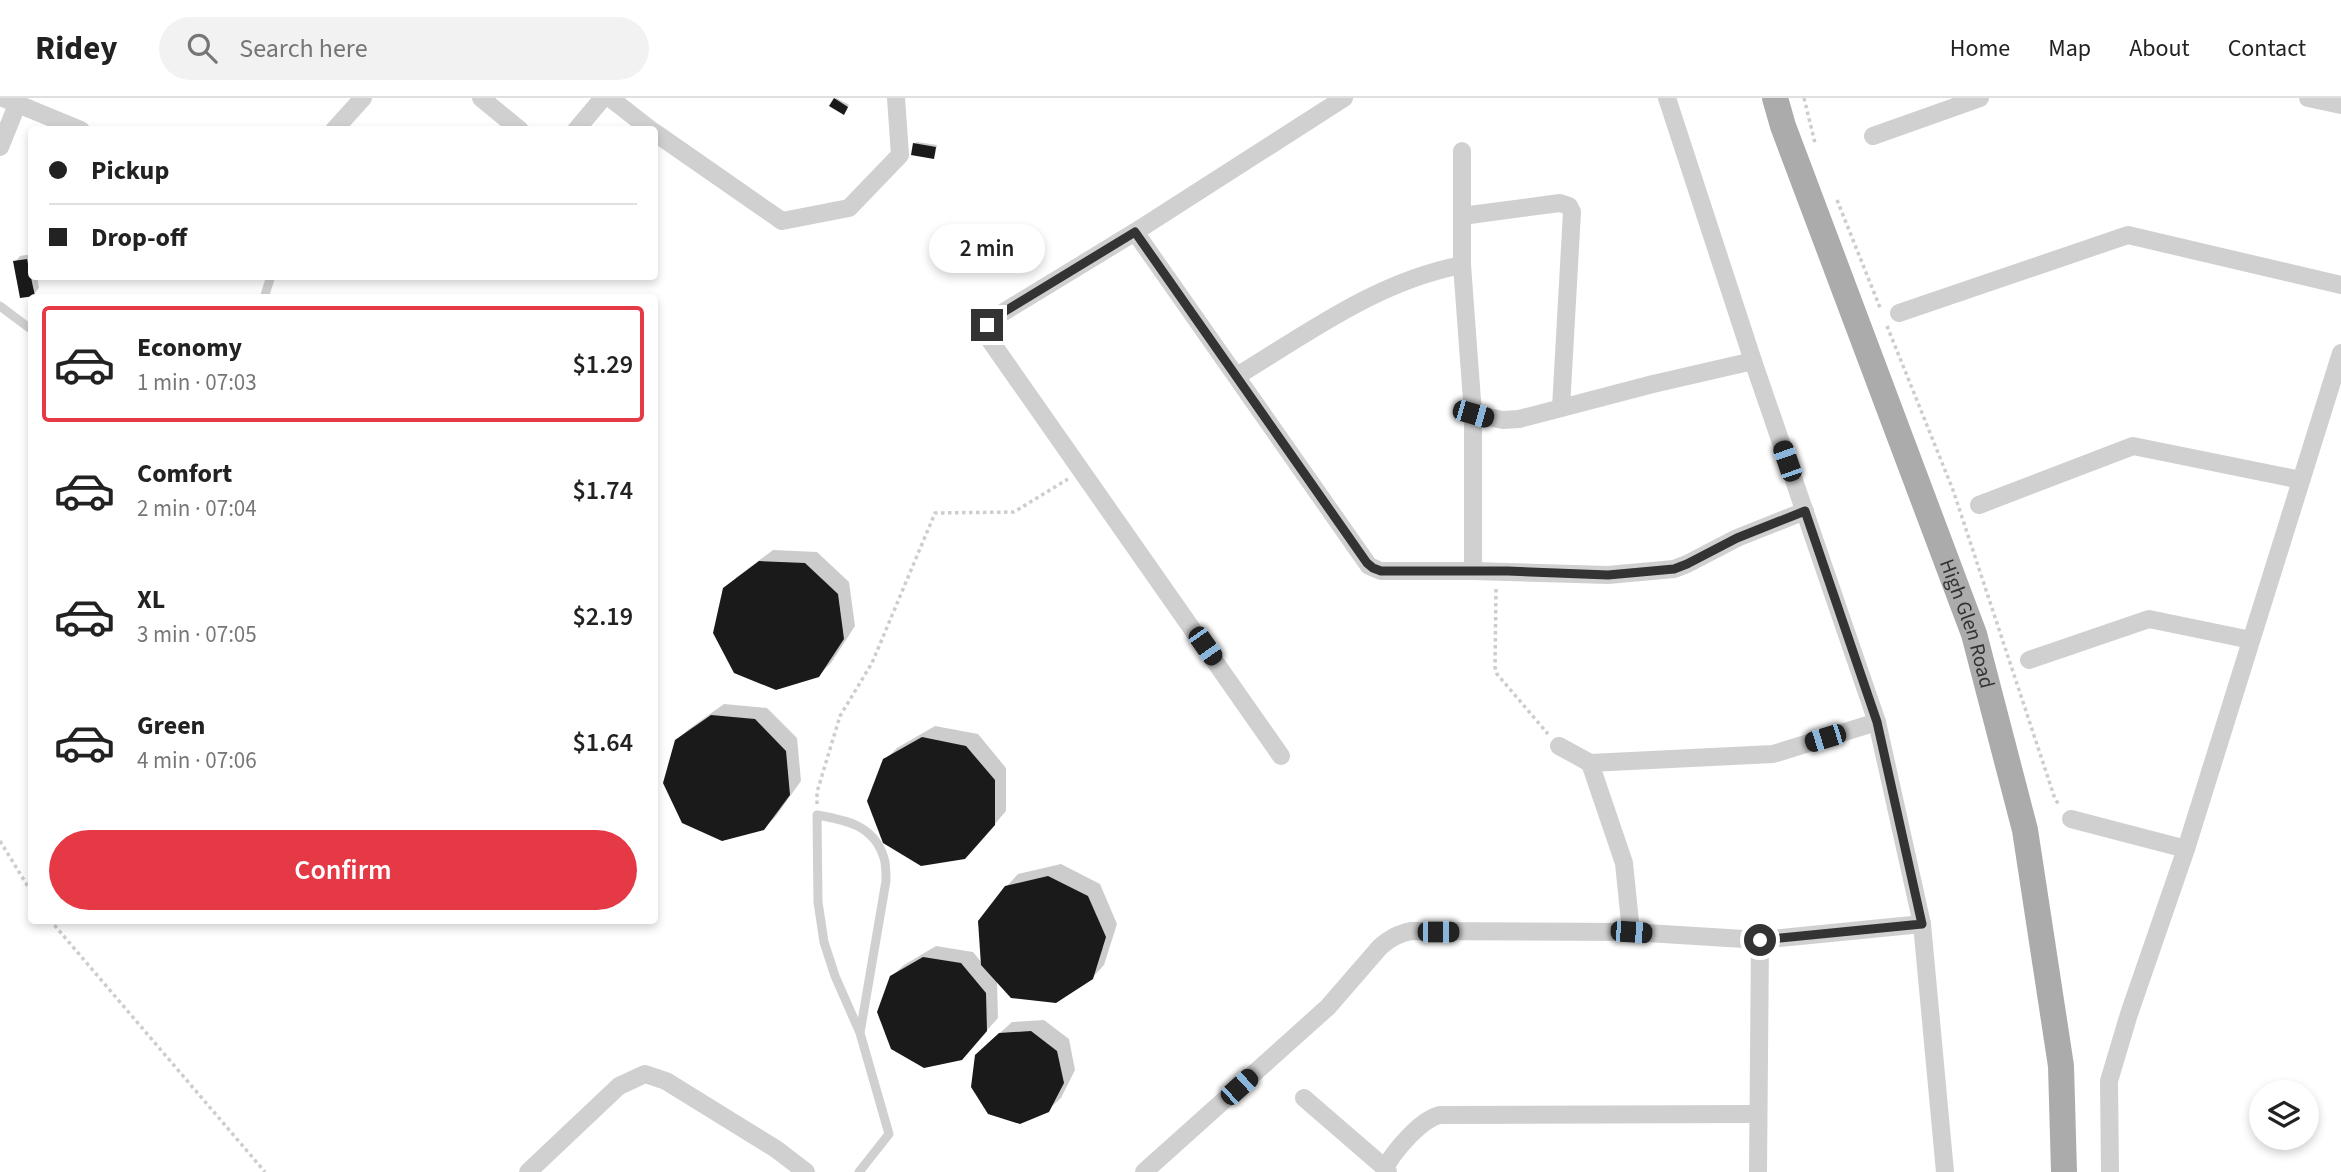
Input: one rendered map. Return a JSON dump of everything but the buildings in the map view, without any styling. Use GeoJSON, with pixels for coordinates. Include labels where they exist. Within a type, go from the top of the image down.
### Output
{"type":"FeatureCollection","features":[{"type":"Feature","properties":{"kind":"main road","name":"High Glen Road"},"geometry":{"type":"LineString","coordinates":[[1775,98],[1783,126],[1974,634],[2025,830],[2061,1066],[2064,1172]]}},
{"type":"Feature","properties":{"kind":"street"},"geometry":{"type":"LineString","coordinates":[[338,126],[363,98]]}},
{"type":"Feature","properties":{"kind":"street"},"geometry":{"type":"LineString","coordinates":[[481,98],[515,126]]}},
{"type":"Feature","properties":{"kind":"street"},"geometry":{"type":"LineString","coordinates":[[579,126],[603,98]]}},
{"type":"Feature","properties":{"kind":"street"},"geometry":{"type":"LineString","coordinates":[[610,98],[646,126]]}},
{"type":"Feature","properties":{"kind":"street"},"geometry":{"type":"LineString","coordinates":[[658,134],[782,221],[849,208],[900,155],[896,98]]}},
{"type":"Feature","properties":{"kind":"street"},"geometry":{"type":"LineString","coordinates":[[1281,755],[987,336],[985,328],[989,321],[1135,232],[1344,98]]}},
{"type":"Feature","properties":{"kind":"street"},"geometry":{"type":"LineString","coordinates":[[1667,98],[1753,361],[1877,722],[1922,924],[1945,1172]]}},
{"type":"Feature","properties":{"kind":"street"},"geometry":{"type":"LineString","coordinates":[[1873,136],[1980,98]]}},
{"type":"Feature","properties":{"kind":"street"},"geometry":{"type":"LineString","coordinates":[[2308,98],[2341,104]]}},
{"type":"Feature","properties":{"kind":"street"},"geometry":{"type":"LineString","coordinates":[[0,147],[10,102],[71,126]]}},
{"type":"Feature","properties":{"kind":"street"},"geometry":{"type":"LineString","coordinates":[[1462,151],[1462,265],[1473,414],[1473,571]]}},
{"type":"Feature","properties":{"kind":"street"},"geometry":{"type":"LineString","coordinates":[[1462,216],[1560,203],[1569,206],[1572,212],[1562,408]]}},
{"type":"Feature","properties":{"kind":"street"},"geometry":{"type":"LineString","coordinates":[[1135,232],[1369,566],[1381,571],[1608,575],[1674,569],[1737,538],[1805,511]]}},
{"type":"Feature","properties":{"kind":"street"},"geometry":{"type":"LineString","coordinates":[[1899,313],[2128,235],[2341,285]]}},
{"type":"Feature","properties":{"kind":"street"},"geometry":{"type":"LineString","coordinates":[[1237,376],[1367,297],[1399,282],[1462,265]]}},
{"type":"Feature","properties":{"kind":"street"},"geometry":{"type":"LineString","coordinates":[[2109,1172],[2109,1081],[2129,1014],[2186,849],[2341,353]]}},
{"type":"Feature","properties":{"kind":"street"},"geometry":{"type":"LineString","coordinates":[[1473,414],[1503,420],[1519,419],[1753,361]]}},
{"type":"Feature","properties":{"kind":"street"},"geometry":{"type":"LineString","coordinates":[[1979,505],[2133,446],[2301,480]]}},
{"type":"Feature","properties":{"kind":"street"},"geometry":{"type":"LineString","coordinates":[[2029,660],[2148,619],[2251,640]]}},
{"type":"Feature","properties":{"kind":"street"},"geometry":{"type":"LineString","coordinates":[[1559,746],[1590,763],[1773,754],[1877,722]]}},
{"type":"Feature","properties":{"kind":"street"},"geometry":{"type":"LineString","coordinates":[[1590,763],[1624,863],[1631,932]]}},
{"type":"Feature","properties":{"kind":"street"},"geometry":{"type":"LineString","coordinates":[[2071,819],[2186,849]]}},
{"type":"Feature","properties":{"kind":"street"},"geometry":{"type":"LineString","coordinates":[[1144,1172],[1328,1007],[1380,947],[1399,934],[1411,931],[1631,932],[1760,940],[1922,924]]}},
{"type":"Feature","properties":{"kind":"street"},"geometry":{"type":"LineString","coordinates":[[1758,1172],[1760,940]]}},
{"type":"Feature","properties":{"kind":"street"},"geometry":{"type":"LineString","coordinates":[[528,1172],[620,1086],[645,1074],[666,1081],[776,1149],[806,1172]]}},
{"type":"Feature","properties":{"kind":"street"},"geometry":{"type":"LineString","coordinates":[[1304,1098],[1387,1170],[1390,1158],[1423,1123],[1440,1115],[1758,1114]]}},
{"type":"Feature","properties":{"kind":"lane"},"geometry":{"type":"LineString","coordinates":[[0,306],[28,327]]}},
{"type":"Feature","properties":{"kind":"lane"},"geometry":{"type":"LineString","coordinates":[[859,1172],[889,1134],[860,1032],[835,976],[824,942],[818,902],[817,815],[853,823],[870,834],[884,858],[884,892],[860,1032]]}},
{"type":"Feature","properties":{"kind":"path"},"geometry":{"type":"LineString","coordinates":[[1804,98],[1817,151]]}},
{"type":"Feature","properties":{"kind":"path"},"geometry":{"type":"LineString","coordinates":[[1832,189],[1953,490],[2055,799],[2071,819]]}},
{"type":"Feature","properties":{"kind":"path"},"geometry":{"type":"LineString","coordinates":[[817,815],[817,792],[840,716],[872,663],[936,513],[1014,512],[1082,470]]}},
{"type":"Feature","properties":{"kind":"path"},"geometry":{"type":"LineString","coordinates":[[1497,571],[1497,674],[1559,746]]}},
{"type":"Feature","properties":{"kind":"path"},"geometry":{"type":"LineString","coordinates":[[0,841],[28,886]]}},
{"type":"Feature","properties":{"kind":"path"},"geometry":{"type":"LineString","coordinates":[[53,924],[265,1172]]}},
{"type":"Feature","properties":{"kind":"route"},"geometry":{"type":"LineString","coordinates":[[987,325],[989,321],[1135,232],[1367,563],[1381,571],[1508,571],[1608,575],[1674,569],[1737,538],[1805,511],[1877,722],[1922,924],[1760,940]]}}]}
